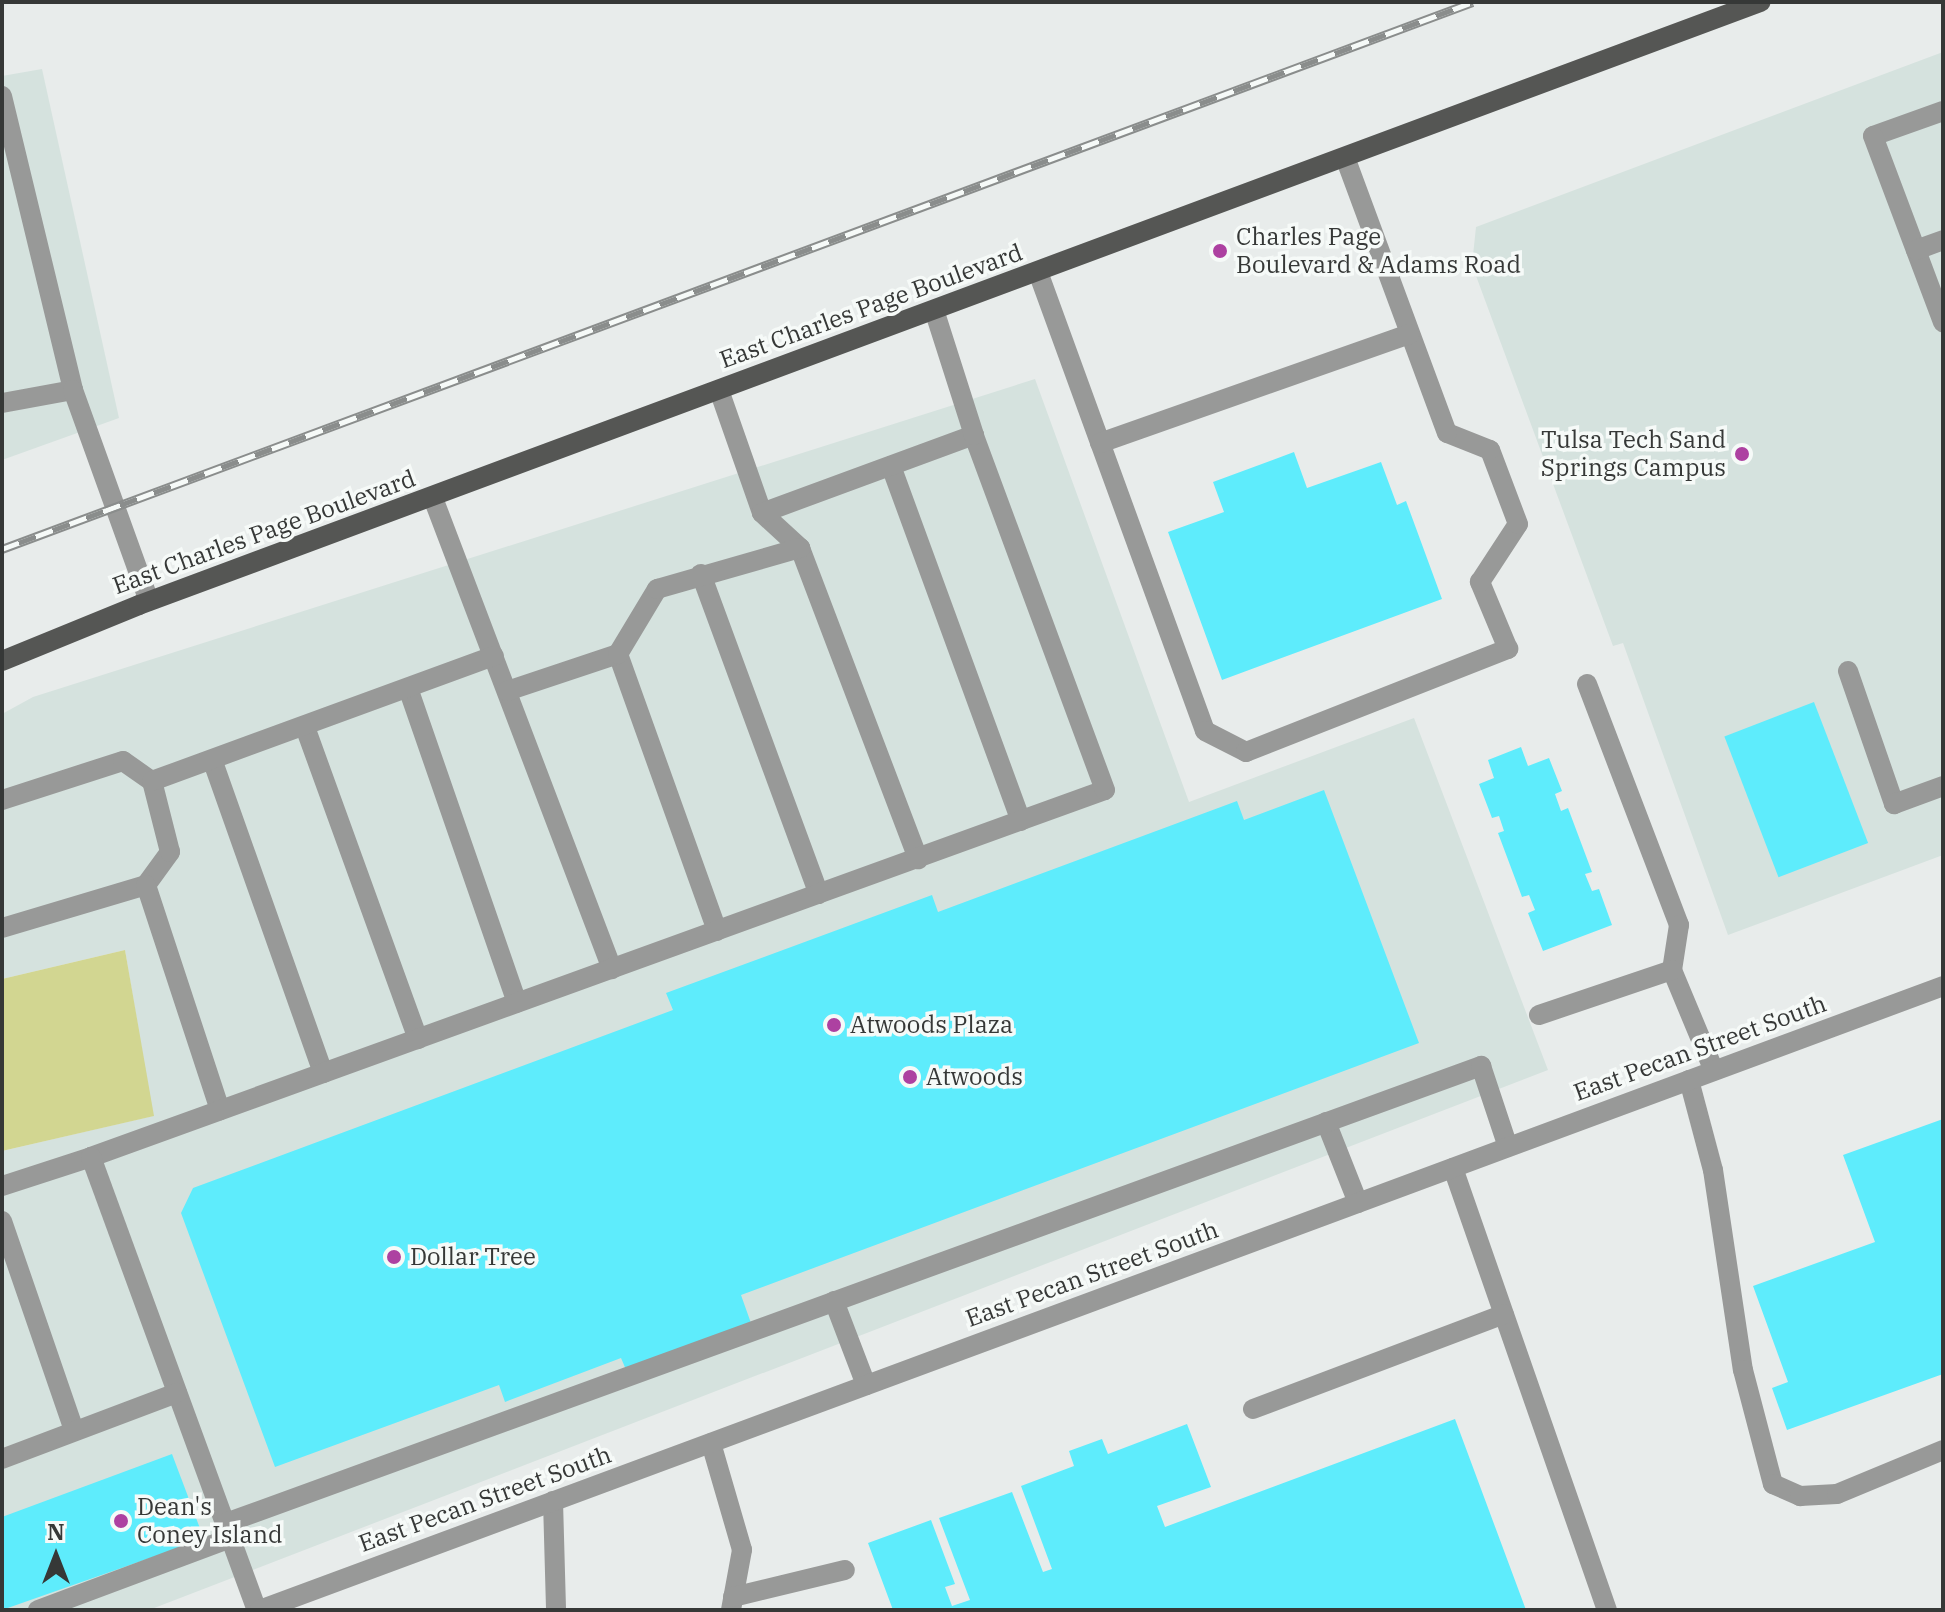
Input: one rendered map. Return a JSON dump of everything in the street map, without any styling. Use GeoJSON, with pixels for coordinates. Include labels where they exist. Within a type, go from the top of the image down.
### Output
{"type":"FeatureCollection","features":[{"type":"Feature","properties":{"kind":"main road","name":"East Charles Page Boulevard"},"geometry":{"type":"LineString","coordinates":[[2,661],[149,601],[433,498],[1760,2]]}},
{"type":"Feature","properties":{"kind":"street"},"geometry":{"type":"LineString","coordinates":[[2,96],[73,390],[149,601]]}},
{"type":"Feature","properties":{"kind":"street"},"geometry":{"type":"LineString","coordinates":[[1943,111],[1873,136],[1943,322]]}},
{"type":"Feature","properties":{"kind":"street"},"geometry":{"type":"LineString","coordinates":[[1038,272],[1205,731],[1246,752],[1508,649],[1480,582],[1518,524],[1490,450],[1447,433],[1345,157]]}},
{"type":"Feature","properties":{"kind":"street"},"geometry":{"type":"LineString","coordinates":[[1916,250],[1943,240]]}},
{"type":"Feature","properties":{"kind":"street"},"geometry":{"type":"LineString","coordinates":[[2,1186],[91,1157],[1105,790],[974,435],[934,310]]}},
{"type":"Feature","properties":{"kind":"street"},"geometry":{"type":"LineString","coordinates":[[1100,443],[1409,334]]}},
{"type":"Feature","properties":{"kind":"street"},"geometry":{"type":"LineString","coordinates":[[2,403],[73,390]]}},
{"type":"Feature","properties":{"kind":"street"},"geometry":{"type":"LineString","coordinates":[[719,390],[762,513],[800,548],[918,859]]}},
{"type":"Feature","properties":{"kind":"street"},"geometry":{"type":"LineString","coordinates":[[762,513],[974,435]]}},
{"type":"Feature","properties":{"kind":"street"},"geometry":{"type":"LineString","coordinates":[[891,466],[1021,821]]}},
{"type":"Feature","properties":{"kind":"street"},"geometry":{"type":"LineString","coordinates":[[433,498],[612,969]]}},
{"type":"Feature","properties":{"kind":"street"},"geometry":{"type":"LineString","coordinates":[[507,691],[618,654],[657,589],[800,548]]}},
{"type":"Feature","properties":{"kind":"street"},"geometry":{"type":"LineString","coordinates":[[701,574],[819,894]]}},
{"type":"Feature","properties":{"kind":"street"},"geometry":{"type":"LineString","coordinates":[[618,654],[717,931]]}},
{"type":"Feature","properties":{"kind":"street"},"geometry":{"type":"LineString","coordinates":[[152,781],[213,762],[494,656]]}},
{"type":"Feature","properties":{"kind":"street"},"geometry":{"type":"LineString","coordinates":[[1848,671],[1894,804],[1943,786]]}},
{"type":"Feature","properties":{"kind":"street"},"geometry":{"type":"LineString","coordinates":[[1587,684],[1679,925],[1672,970],[1714,1071]]}},
{"type":"Feature","properties":{"kind":"street"},"geometry":{"type":"LineString","coordinates":[[408,688],[517,1003]]}},
{"type":"Feature","properties":{"kind":"street"},"geometry":{"type":"LineString","coordinates":[[305,727],[418,1039]]}},
{"type":"Feature","properties":{"kind":"street"},"geometry":{"type":"LineString","coordinates":[[2,800],[123,761],[152,781],[170,852],[146,885],[2,928]]}},
{"type":"Feature","properties":{"kind":"street"},"geometry":{"type":"LineString","coordinates":[[213,762],[323,1073]]}},
{"type":"Feature","properties":{"kind":"street"},"geometry":{"type":"LineString","coordinates":[[146,885],[220,1110]]}},
{"type":"Feature","properties":{"kind":"street"},"geometry":{"type":"LineString","coordinates":[[1539,1015],[1672,970]]}},
{"type":"Feature","properties":{"kind":"street","name":"East Pecan Street South"},"geometry":{"type":"LineString","coordinates":[[263,1609],[1943,986]]}},
{"type":"Feature","properties":{"kind":"street"},"geometry":{"type":"LineString","coordinates":[[38,1610],[229,1531],[834,1301],[1481,1066],[1508,1147]]}},
{"type":"Feature","properties":{"kind":"street"},"geometry":{"type":"LineString","coordinates":[[1689,1080],[1713,1170],[1743,1370],[1773,1484],[1800,1496],[1837,1494],[1943,1450]]}},
{"type":"Feature","properties":{"kind":"street"},"geometry":{"type":"LineString","coordinates":[[1326,1122],[1358,1203]]}},
{"type":"Feature","properties":{"kind":"street"},"geometry":{"type":"LineString","coordinates":[[91,1157],[229,1531],[263,1609]]}},
{"type":"Feature","properties":{"kind":"street"},"geometry":{"type":"LineString","coordinates":[[1453,1168],[1607,1610]]}},
{"type":"Feature","properties":{"kind":"street"},"geometry":{"type":"LineString","coordinates":[[2,1221],[74,1430]]}},
{"type":"Feature","properties":{"kind":"street"},"geometry":{"type":"LineString","coordinates":[[834,1301],[866,1385]]}},
{"type":"Feature","properties":{"kind":"street"},"geometry":{"type":"LineString","coordinates":[[1253,1409],[1504,1314]]}},
{"type":"Feature","properties":{"kind":"street"},"geometry":{"type":"LineString","coordinates":[[2,1459],[177,1393]]}},
{"type":"Feature","properties":{"kind":"street"},"geometry":{"type":"LineString","coordinates":[[711,1443],[742,1550],[732,1604],[845,1570]]}},
{"type":"Feature","properties":{"kind":"street"},"geometry":{"type":"LineString","coordinates":[[553,1501],[556,1610]]}},
{"type":"Feature","properties":{"kind":"shaded area","name":"Tulsa Tech Sand Springs Campus"},"geometry":{"type":"Polygon","coordinates":[[[1943,52],[1943,855],[1728,935],[1623,643],[1613,646],[1472,265],[1476,227],[1943,52]]]}},
{"type":"Feature","properties":{"kind":"shaded area"},"geometry":{"type":"Polygon","coordinates":[[[42,69],[119,418],[2,460],[2,76],[42,69]]]}},
{"type":"Feature","properties":{"kind":"shaded area","name":"Atwoods Plaza"},"geometry":{"type":"Polygon","coordinates":[[[1035,379],[1189,802],[1414,718],[1548,1070],[149,1610],[2,1610],[2,1151],[153,1116],[125,950],[2,979],[2,714],[33,697],[1035,379]]]}},
{"type":"Feature","properties":{"kind":"green space"},"geometry":{"type":"Polygon","coordinates":[[[125,950],[154,1116],[2,1151],[2,979],[125,950]]]}},
{"type":"Feature","properties":{"kind":"building"},"geometry":{"type":"Polygon","coordinates":[[[1294,452],[1307,488],[1381,462],[1397,505],[1406,501],[1442,599],[1222,680],[1168,532],[1224,512],[1213,482],[1294,452]]]}},
{"type":"Feature","properties":{"kind":"building"},"geometry":{"type":"Polygon","coordinates":[[[1814,702],[1868,843],[1778,877],[1724,736],[1814,702]]]}},
{"type":"Feature","properties":{"kind":"building"},"geometry":{"type":"Polygon","coordinates":[[[1521,747],[1528,766],[1549,758],[1562,791],[1555,794],[1561,811],[1568,808],[1592,872],[1585,874],[1592,891],[1599,889],[1612,925],[1543,951],[1528,913],[1535,910],[1529,895],[1522,897],[1498,833],[1504,831],[1499,816],[1492,818],[1479,784],[1494,778],[1488,760],[1521,747]]]}},
{"type":"Feature","properties":{"kind":"building","name":"Atwoods"},"geometry":{"type":"Polygon","coordinates":[[[1324,790],[1419,1043],[741,1295],[752,1326],[627,1372],[621,1358],[505,1402],[499,1385],[275,1467],[181,1213],[193,1188],[673,1010],[666,993],[932,895],[938,912],[1237,801],[1244,820],[1324,790]]]}},
{"type":"Feature","properties":{"kind":"building"},"geometry":{"type":"Polygon","coordinates":[[[1943,1119],[1943,1374],[1787,1430],[1772,1388],[1788,1382],[1753,1286],[1875,1242],[1843,1155],[1943,1119]]]}},
{"type":"Feature","properties":{"kind":"building"},"geometry":{"type":"Polygon","coordinates":[[[1455,1419],[1526,1610],[893,1610],[868,1543],[931,1520],[955,1584],[945,1587],[952,1606],[970,1600],[939,1518],[1012,1492],[1043,1572],[1052,1569],[1021,1486],[1074,1466],[1069,1451],[1102,1439],[1108,1454],[1187,1424],[1211,1487],[1157,1506],[1165,1527],[1455,1419]]]}},
{"type":"Feature","properties":{"kind":"building"},"geometry":{"type":"Polygon","coordinates":[[[172,1454],[204,1539],[2,1610],[2,1517],[172,1454]]]}},
{"type":"Feature","properties":{"kind":"railway"},"geometry":{"type":"LineString","coordinates":[[2,549],[1473,2]]}},
{"type":"Feature","properties":{"kind":"place","name":"Charles Page Boulevard & Adams Road"},"geometry":{"type":"Point","coordinates":[1220,251]}},
{"type":"Feature","properties":{"kind":"place","name":"Tulsa Tech Sand Springs Campus"},"geometry":{"type":"Point","coordinates":[1742,454]}},
{"type":"Feature","properties":{"kind":"place","name":"Atwoods Plaza"},"geometry":{"type":"Point","coordinates":[834,1025]}},
{"type":"Feature","properties":{"kind":"place","name":"Atwoods"},"geometry":{"type":"Point","coordinates":[910,1077]}},
{"type":"Feature","properties":{"kind":"place","name":"Dollar Tree"},"geometry":{"type":"Point","coordinates":[394,1257]}},
{"type":"Feature","properties":{"kind":"place","name":"Dean's Coney Island"},"geometry":{"type":"Point","coordinates":[121,1521]}}]}
